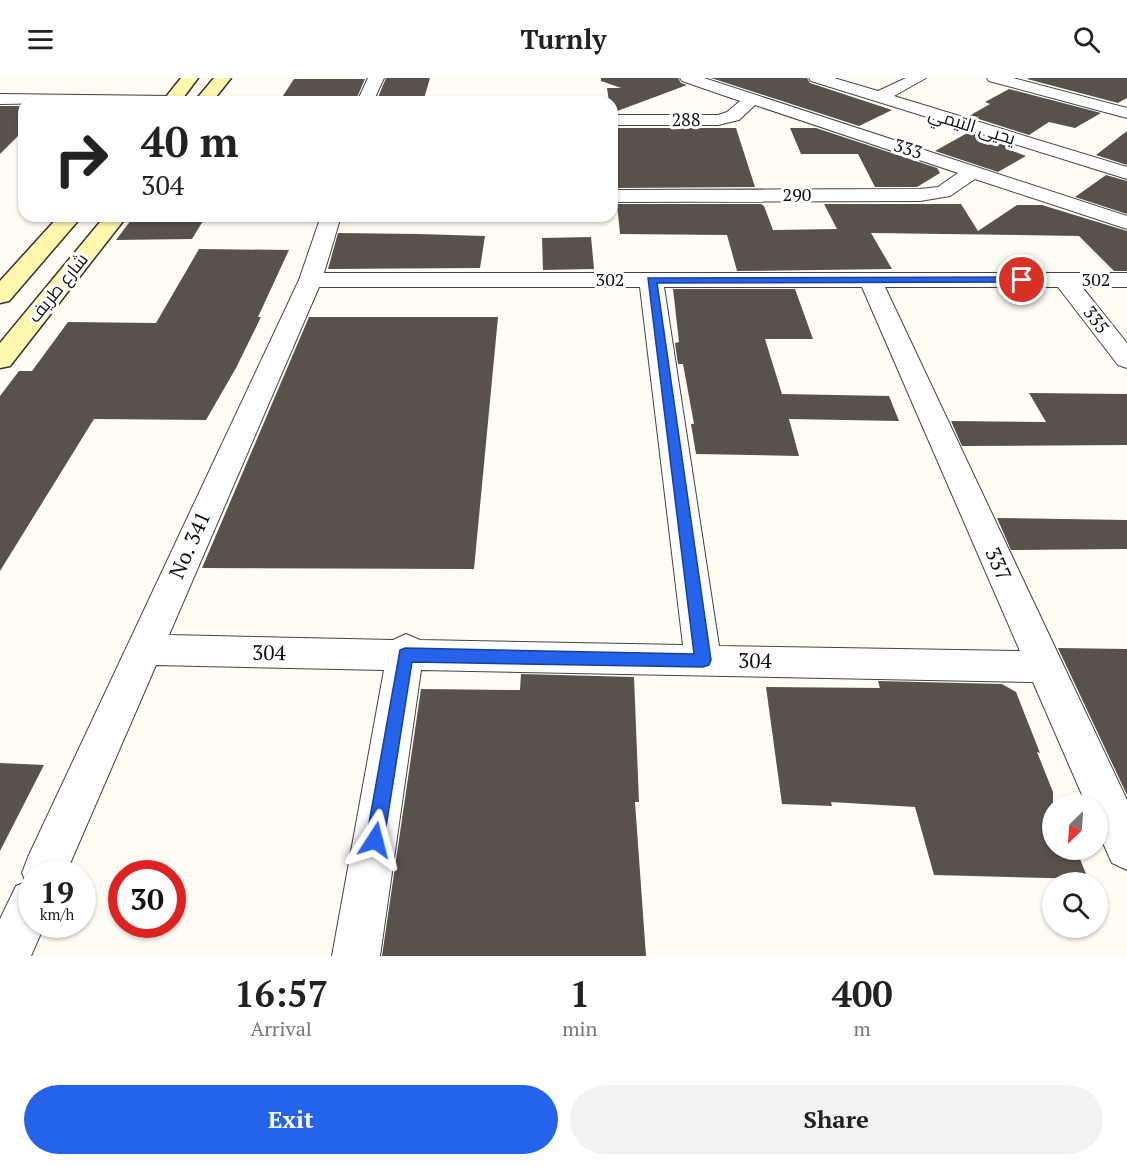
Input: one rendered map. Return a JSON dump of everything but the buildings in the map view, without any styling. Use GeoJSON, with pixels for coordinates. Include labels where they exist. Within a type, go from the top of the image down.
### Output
{"type":"FeatureCollection","features":[{"type":"Feature","properties":{"kind":"street"},"geometry":{"type":"LineString","coordinates":[[175,96],[190,78]]}},
{"type":"Feature","properties":{"kind":"street"},"geometry":{"type":"LineString","coordinates":[[208,96],[223,78]]}},
{"type":"Feature","properties":{"kind":"street"},"geometry":{"type":"LineString","coordinates":[[368,96],[376,78]]}},
{"type":"Feature","properties":{"kind":"street","name":"333"},"geometry":{"type":"LineString","coordinates":[[688,78],[1127,223]]}},
{"type":"Feature","properties":{"kind":"street","name":"يحيى التيمي"},"geometry":{"type":"LineString","coordinates":[[817,78],[1127,173]]}},
{"type":"Feature","properties":{"kind":"street"},"geometry":{"type":"LineString","coordinates":[[879,97],[917,78]]}},
{"type":"Feature","properties":{"kind":"street"},"geometry":{"type":"LineString","coordinates":[[995,78],[1127,113]]}},
{"type":"Feature","properties":{"kind":"street"},"geometry":{"type":"LineString","coordinates":[[1061,95],[1080,84]]}},
{"type":"Feature","properties":{"kind":"street"},"geometry":{"type":"LineString","coordinates":[[0,99],[18,99]]}},
{"type":"Feature","properties":{"kind":"street","name":"288"},"geometry":{"type":"LineString","coordinates":[[618,120],[718,120],[733,116],[752,99]]}},
{"type":"Feature","properties":{"kind":"street"},"geometry":{"type":"LineString","coordinates":[[916,152],[964,124]]}},
{"type":"Feature","properties":{"kind":"street","name":"290"},"geometry":{"type":"LineString","coordinates":[[618,196],[920,195],[943,192],[975,171]]}},
{"type":"Feature","properties":{"kind":"street","name":"شارع طريف"},"geometry":{"type":"LineString","coordinates":[[0,296],[65,222]]}},
{"type":"Feature","properties":{"kind":"street","name":"شارع طريف"},"geometry":{"type":"LineString","coordinates":[[0,360],[111,222]]}},
{"type":"Feature","properties":{"kind":"street","name":"No. 341"},"geometry":{"type":"LineString","coordinates":[[50,860],[310,280],[329,222]]}},
{"type":"Feature","properties":{"kind":"street","name":"302"},"geometry":{"type":"LineString","coordinates":[[310,280],[1127,280]]}},
{"type":"Feature","properties":{"kind":"street"},"geometry":{"type":"LineString","coordinates":[[651,280],[703,660]]}},
{"type":"Feature","properties":{"kind":"street","name":"337"},"geometry":{"type":"LineString","coordinates":[[870,280],[1127,848]]}},
{"type":"Feature","properties":{"kind":"street","name":"335"},"geometry":{"type":"LineString","coordinates":[[1065,280],[1127,360]]}},
{"type":"Feature","properties":{"kind":"street","name":"304"},"geometry":{"type":"LineString","coordinates":[[143,650],[406,652],[1043,666]]}},
{"type":"Feature","properties":{"kind":"street"},"geometry":{"type":"LineString","coordinates":[[356,956],[406,652]]}},
{"type":"Feature","properties":{"kind":"street"},"geometry":{"type":"LineString","coordinates":[[7,956],[18,932]]}},
{"type":"Feature","properties":{"kind":"route"},"geometry":{"type":"LineString","coordinates":[[375,840],[405,655],[703,660],[651,280],[1022,280]]}}]}
